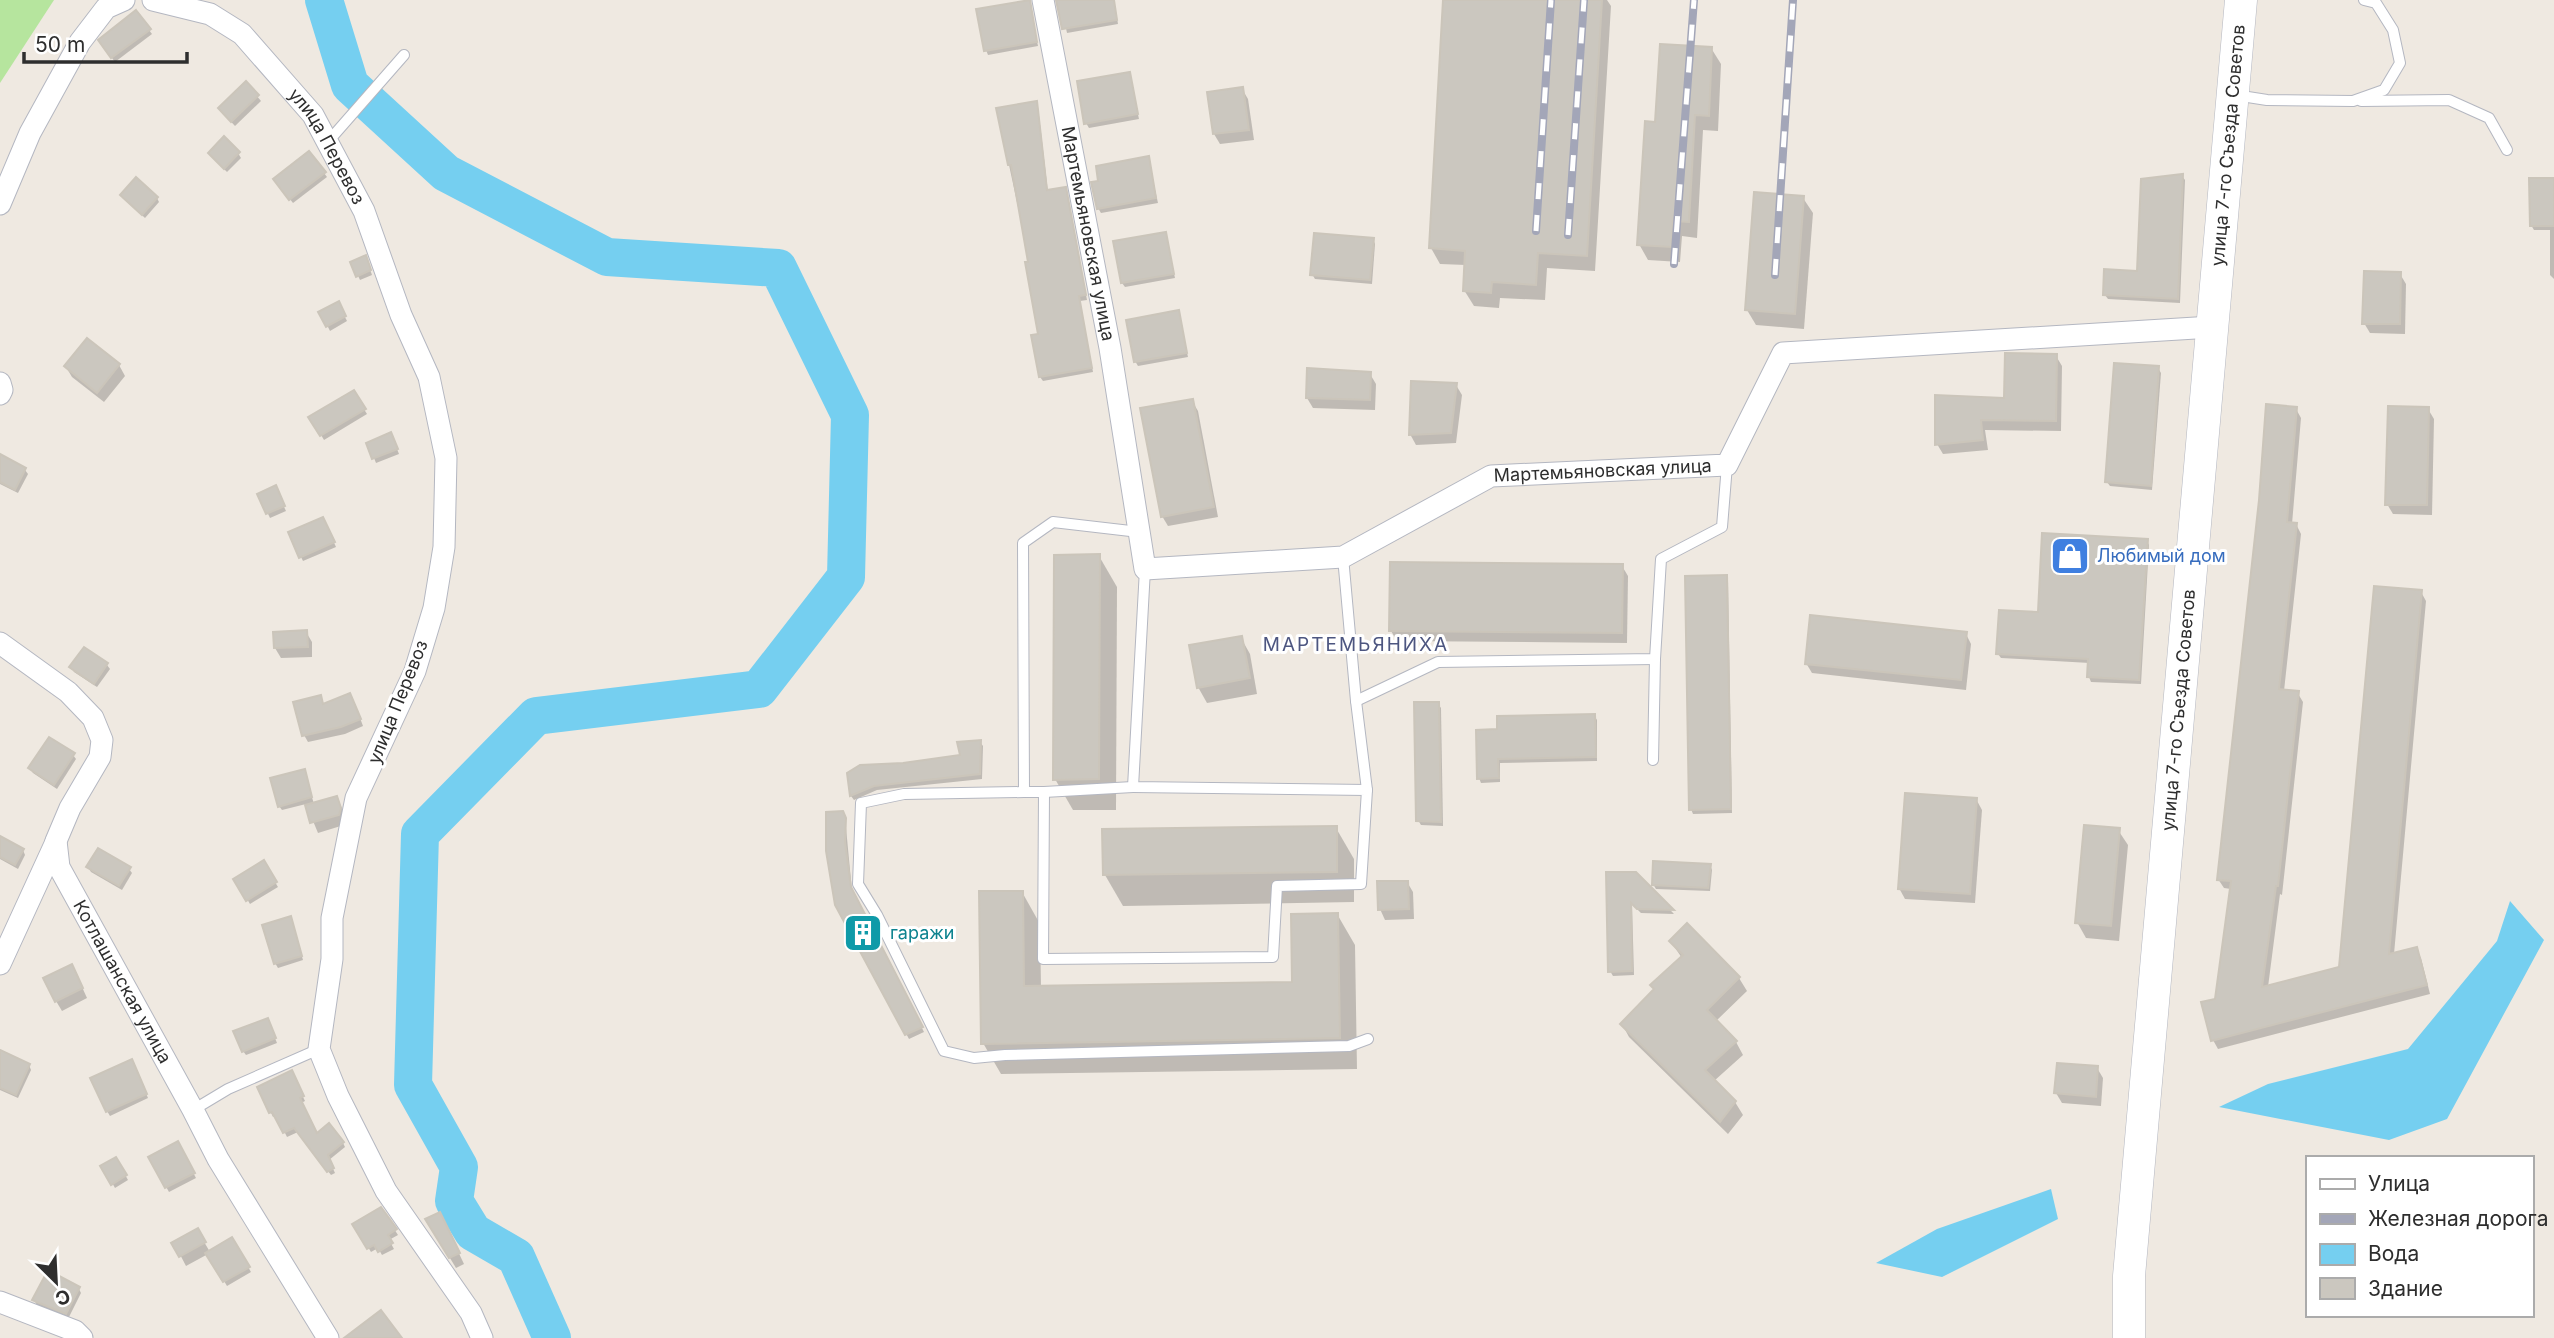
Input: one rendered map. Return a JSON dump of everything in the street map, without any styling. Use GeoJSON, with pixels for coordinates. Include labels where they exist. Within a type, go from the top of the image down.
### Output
{"type":"FeatureCollection","features":[{"type":"Feature","properties":{"kind":"street"},"geometry":{"type":"LineString","coordinates":[[0,204],[30,133],[80,42],[106,8],[124,0]]}},
{"type":"Feature","properties":{"kind":"street","name":"Мартемьяновская улица"},"geometry":{"type":"LineString","coordinates":[[1043,0],[1110,348],[1145,569],[1343,557],[1490,476],[1727,466],[1783,353],[2212,327]]}},
{"type":"Feature","properties":{"kind":"street","name":"улица 7-го Съезда Советов"},"geometry":{"type":"LineString","coordinates":[[2129,1338],[2129,1276],[2241,0]]}},
{"type":"Feature","properties":{"kind":"street","name":"улица Перевоз"},"geometry":{"type":"LineString","coordinates":[[157,1],[210,13],[242,34],[332,136],[364,211],[401,314],[429,377],[446,458],[444,547],[434,608],[415,671],[356,798],[344,870],[332,918],[332,959],[319,1049],[338,1097],[386,1191],[471,1313],[482,1338]]}},
{"type":"Feature","properties":{"kind":"street"},"geometry":{"type":"LineString","coordinates":[[0,383],[0,394]]}},
{"type":"Feature","properties":{"kind":"street"},"geometry":{"type":"LineString","coordinates":[[0,643],[68,692],[93,718],[102,740],[100,757],[70,808],[0,964]]}},
{"type":"Feature","properties":{"kind":"street","name":"Котлашанская улица"},"geometry":{"type":"LineString","coordinates":[[56,841],[59,867],[218,1159],[328,1338]]}},
{"type":"Feature","properties":{"kind":"street"},"geometry":{"type":"LineString","coordinates":[[0,1303],[75,1332],[82,1338]]}},
{"type":"Feature","properties":{"kind":"lane"},"geometry":{"type":"LineString","coordinates":[[2353,101],[2384,90],[2400,63],[2393,30],[2372,1]]}},
{"type":"Feature","properties":{"kind":"lane"},"geometry":{"type":"LineString","coordinates":[[332,136],[404,55]]}},
{"type":"Feature","properties":{"kind":"lane"},"geometry":{"type":"LineString","coordinates":[[2233,95],[2267,100],[2449,100],[2489,118],[2507,150]]}},
{"type":"Feature","properties":{"kind":"lane"},"geometry":{"type":"LineString","coordinates":[[1653,760],[1661,559],[1722,527],[1727,466]]}},
{"type":"Feature","properties":{"kind":"lane"},"geometry":{"type":"LineString","coordinates":[[1024,792],[1023,543],[1053,522],[1139,532]]}},
{"type":"Feature","properties":{"kind":"lane"},"geometry":{"type":"LineString","coordinates":[[1044,792],[1043,959],[1273,957],[1277,886],[1361,884],[1367,790],[1343,557]]}},
{"type":"Feature","properties":{"kind":"lane"},"geometry":{"type":"LineString","coordinates":[[1133,788],[1145,569]]}},
{"type":"Feature","properties":{"kind":"lane"},"geometry":{"type":"LineString","coordinates":[[1356,701],[1438,662],[1655,659]]}},
{"type":"Feature","properties":{"kind":"lane"},"geometry":{"type":"LineString","coordinates":[[1367,790],[1133,788],[904,794],[861,803],[859,884],[944,1051],[974,1058],[1349,1046],[1368,1039]]}},
{"type":"Feature","properties":{"kind":"lane"},"geometry":{"type":"LineString","coordinates":[[193,1110],[228,1089],[319,1049]]}},
{"type":"Feature","properties":{"kind":"green space"},"geometry":{"type":"Polygon","coordinates":[[[0,0],[54,0],[0,83],[0,0]]]}},
{"type":"Feature","properties":{"kind":"water"},"geometry":{"type":"Polygon","coordinates":[[[2510,901],[2544,940],[2447,1119],[2389,1140],[2219,1107],[2268,1084],[2408,1049],[2497,941],[2510,901]]]}},
{"type":"Feature","properties":{"kind":"water"},"geometry":{"type":"Polygon","coordinates":[[[2051,1189],[2058,1219],[1942,1277],[1876,1263],[1937,1229],[2051,1189]]]}},
{"type":"Feature","properties":{"kind":"building"},"geometry":{"type":"Polygon","coordinates":[[[1030,0],[1037,42],[984,51],[976,9],[1030,0]]]}},
{"type":"Feature","properties":{"kind":"building"},"geometry":{"type":"Polygon","coordinates":[[[1056,0],[1114,0],[1117,20],[1062,29],[1056,0]]]}},
{"type":"Feature","properties":{"kind":"building"},"geometry":{"type":"Polygon","coordinates":[[[1443,0],[1602,0],[1587,256],[1538,253],[1536,285],[1492,282],[1491,293],[1463,291],[1465,251],[1429,248],[1443,0]]]}},
{"type":"Feature","properties":{"kind":"building"},"geometry":{"type":"Polygon","coordinates":[[[136,10],[151,29],[111,58],[98,40],[136,10]]]}},
{"type":"Feature","properties":{"kind":"building"},"geometry":{"type":"Polygon","coordinates":[[[1660,44],[1712,47],[1709,116],[1695,115],[1689,222],[1673,221],[1672,247],[1637,245],[1645,121],[1655,122],[1660,44]]]}},
{"type":"Feature","properties":{"kind":"building"},"geometry":{"type":"Polygon","coordinates":[[[1130,72],[1138,114],[1084,124],[1077,81],[1130,72]]]}},
{"type":"Feature","properties":{"kind":"building"},"geometry":{"type":"Polygon","coordinates":[[[246,81],[259,95],[231,122],[218,108],[246,81]]]}},
{"type":"Feature","properties":{"kind":"building"},"geometry":{"type":"Polygon","coordinates":[[[1243,87],[1249,130],[1213,134],[1207,92],[1243,87]]]}},
{"type":"Feature","properties":{"kind":"building"},"geometry":{"type":"Polygon","coordinates":[[[1037,101],[1047,190],[1066,187],[1086,295],[1079,296],[1092,368],[1039,377],[1031,335],[1038,334],[1025,262],[1028,262],[1011,165],[1008,165],[996,108],[1037,101]]]}},
{"type":"Feature","properties":{"kind":"building"},"geometry":{"type":"Polygon","coordinates":[[[224,136],[240,152],[224,169],[208,153],[224,136]]]}},
{"type":"Feature","properties":{"kind":"building"},"geometry":{"type":"Polygon","coordinates":[[[309,151],[326,172],[289,200],[273,179],[309,151]]]}},
{"type":"Feature","properties":{"kind":"building"},"geometry":{"type":"Polygon","coordinates":[[[1149,156],[1156,198],[1097,209],[1091,182],[1098,181],[1096,166],[1149,156]]]}},
{"type":"Feature","properties":{"kind":"building"},"geometry":{"type":"Polygon","coordinates":[[[2183,174],[2178,299],[2103,295],[2104,269],[2137,271],[2141,179],[2183,174]]]}},
{"type":"Feature","properties":{"kind":"building"},"geometry":{"type":"Polygon","coordinates":[[[136,177],[158,197],[142,215],[120,195],[136,177]]]}},
{"type":"Feature","properties":{"kind":"building"},"geometry":{"type":"Polygon","coordinates":[[[2529,178],[2554,178],[2554,226],[2530,226],[2529,178]]]}},
{"type":"Feature","properties":{"kind":"building"},"geometry":{"type":"Polygon","coordinates":[[[1754,192],[1804,196],[1795,314],[1745,310],[1754,192]]]}},
{"type":"Feature","properties":{"kind":"building"},"geometry":{"type":"Polygon","coordinates":[[[1166,232],[1174,274],[1121,283],[1113,241],[1166,232]]]}},
{"type":"Feature","properties":{"kind":"building"},"geometry":{"type":"Polygon","coordinates":[[[1314,233],[1374,238],[1370,280],[1310,275],[1314,233]]]}},
{"type":"Feature","properties":{"kind":"building"},"geometry":{"type":"Polygon","coordinates":[[[366,255],[371,270],[356,277],[350,262],[366,255]]]}},
{"type":"Feature","properties":{"kind":"building"},"geometry":{"type":"Polygon","coordinates":[[[2364,271],[2401,272],[2400,324],[2362,324],[2364,271]]]}},
{"type":"Feature","properties":{"kind":"building"},"geometry":{"type":"Polygon","coordinates":[[[339,301],[346,316],[326,327],[318,312],[339,301]]]}},
{"type":"Feature","properties":{"kind":"building"},"geometry":{"type":"Polygon","coordinates":[[[1179,310],[1187,353],[1134,362],[1126,320],[1179,310]]]}},
{"type":"Feature","properties":{"kind":"building"},"geometry":{"type":"Polygon","coordinates":[[[87,338],[120,364],[97,393],[64,366],[87,338]]]}},
{"type":"Feature","properties":{"kind":"building"},"geometry":{"type":"Polygon","coordinates":[[[2005,353],[2057,354],[2056,421],[1981,420],[1983,440],[1935,445],[1935,395],[2004,398],[2005,353]]]}},
{"type":"Feature","properties":{"kind":"building"},"geometry":{"type":"Polygon","coordinates":[[[2114,363],[2159,366],[2151,486],[2105,482],[2114,363]]]}},
{"type":"Feature","properties":{"kind":"building"},"geometry":{"type":"Polygon","coordinates":[[[1307,368],[1371,372],[1370,400],[1306,398],[1307,368]]]}},
{"type":"Feature","properties":{"kind":"building"},"geometry":{"type":"Polygon","coordinates":[[[1411,381],[1457,383],[1451,433],[1409,435],[1411,381]]]}},
{"type":"Feature","properties":{"kind":"building"},"geometry":{"type":"Polygon","coordinates":[[[354,390],[366,409],[320,436],[308,417],[354,390]]]}},
{"type":"Feature","properties":{"kind":"building"},"geometry":{"type":"Polygon","coordinates":[[[1193,399],[1214,507],[1161,517],[1140,408],[1193,399]]]}},
{"type":"Feature","properties":{"kind":"building"},"geometry":{"type":"Polygon","coordinates":[[[2266,404],[2297,407],[2287,522],[2297,523],[2279,689],[2299,691],[2278,886],[2262,987],[2339,967],[2374,586],[2422,590],[2389,954],[2417,947],[2427,985],[2211,1041],[2201,1002],[2215,999],[2231,881],[2217,880],[2259,500],[2266,404]]]}},
{"type":"Feature","properties":{"kind":"building"},"geometry":{"type":"Polygon","coordinates":[[[2388,406],[2429,407],[2427,505],[2385,505],[2388,406]]]}},
{"type":"Feature","properties":{"kind":"building"},"geometry":{"type":"Polygon","coordinates":[[[391,432],[398,449],[372,459],[366,443],[391,432]]]}},
{"type":"Feature","properties":{"kind":"building"},"geometry":{"type":"Polygon","coordinates":[[[0,454],[26,468],[15,490],[0,482],[0,454]]]}},
{"type":"Feature","properties":{"kind":"building"},"geometry":{"type":"Polygon","coordinates":[[[276,485],[285,506],[266,514],[257,494],[276,485]]]}},
{"type":"Feature","properties":{"kind":"building"},"geometry":{"type":"Polygon","coordinates":[[[323,517],[335,542],[299,558],[288,532],[323,517]]]}},
{"type":"Feature","properties":{"kind":"building"},"geometry":{"type":"Polygon","coordinates":[[[2042,533],[2148,539],[2139,680],[2087,677],[2088,659],[1996,654],[1999,610],[2038,612],[2042,533]]]}},
{"type":"Feature","properties":{"kind":"building"},"geometry":{"type":"Polygon","coordinates":[[[1100,554],[1099,779],[1053,780],[1054,555],[1100,554]]]}},
{"type":"Feature","properties":{"kind":"building"},"geometry":{"type":"Polygon","coordinates":[[[1390,562],[1623,564],[1622,633],[1389,631],[1390,562]]]}},
{"type":"Feature","properties":{"kind":"building"},"geometry":{"type":"Polygon","coordinates":[[[1727,575],[1731,809],[1689,810],[1685,576],[1727,575]]]}},
{"type":"Feature","properties":{"kind":"building"},"geometry":{"type":"Polygon","coordinates":[[[1810,615],[1967,632],[1961,680],[1805,664],[1810,615]]]}},
{"type":"Feature","properties":{"kind":"building"},"geometry":{"type":"Polygon","coordinates":[[[307,630],[308,647],[274,648],[273,632],[307,630]]]}},
{"type":"Feature","properties":{"kind":"building"},"geometry":{"type":"Polygon","coordinates":[[[1242,636],[1250,678],[1197,688],[1189,645],[1242,636]]]}},
{"type":"Feature","properties":{"kind":"building"},"geometry":{"type":"Polygon","coordinates":[[[84,647],[108,663],[94,684],[69,667],[84,647]]]}},
{"type":"Feature","properties":{"kind":"building"},"geometry":{"type":"Polygon","coordinates":[[[350,693],[361,719],[341,727],[302,736],[293,702],[321,695],[323,704],[350,693]]]}},
{"type":"Feature","properties":{"kind":"building"},"geometry":{"type":"Polygon","coordinates":[[[1414,702],[1439,702],[1441,822],[1416,821],[1414,702]]]}},
{"type":"Feature","properties":{"kind":"building"},"geometry":{"type":"Polygon","coordinates":[[[1595,714],[1596,757],[1498,759],[1499,778],[1477,779],[1476,730],[1497,729],[1497,716],[1595,714]]]}},
{"type":"Feature","properties":{"kind":"building"},"geometry":{"type":"Polygon","coordinates":[[[49,737],[75,753],[54,785],[28,768],[49,737]]]}},
{"type":"Feature","properties":{"kind":"building"},"geometry":{"type":"Polygon","coordinates":[[[981,740],[980,774],[874,786],[850,796],[847,773],[860,765],[903,763],[960,755],[957,742],[981,740]]]}},
{"type":"Feature","properties":{"kind":"building"},"geometry":{"type":"Polygon","coordinates":[[[305,769],[312,797],[278,807],[270,778],[305,769]]]}},
{"type":"Feature","properties":{"kind":"building"},"geometry":{"type":"Polygon","coordinates":[[[1905,793],[1977,798],[1970,894],[1898,889],[1905,793]]]}},
{"type":"Feature","properties":{"kind":"building"},"geometry":{"type":"Polygon","coordinates":[[[337,796],[341,808],[339,815],[310,823],[305,805],[337,796]]]}},
{"type":"Feature","properties":{"kind":"building","name":"гаражи"},"geometry":{"type":"Polygon","coordinates":[[[843,811],[846,818],[845,842],[851,887],[923,1027],[905,1035],[835,905],[826,851],[826,812],[843,811]]]}},
{"type":"Feature","properties":{"kind":"building"},"geometry":{"type":"Polygon","coordinates":[[[2084,825],[2120,828],[2111,926],[2075,923],[2084,825]]]}},
{"type":"Feature","properties":{"kind":"building"},"geometry":{"type":"Polygon","coordinates":[[[1337,826],[1337,872],[1103,875],[1102,829],[1337,826]]]}},
{"type":"Feature","properties":{"kind":"building"},"geometry":{"type":"Polygon","coordinates":[[[0,836],[24,849],[15,865],[0,857],[0,836]]]}},
{"type":"Feature","properties":{"kind":"building"},"geometry":{"type":"Polygon","coordinates":[[[98,848],[131,867],[119,886],[86,867],[98,848]]]}},
{"type":"Feature","properties":{"kind":"building"},"geometry":{"type":"Polygon","coordinates":[[[264,860],[277,882],[246,901],[233,879],[264,860]]]}},
{"type":"Feature","properties":{"kind":"building"},"geometry":{"type":"Polygon","coordinates":[[[1653,861],[1711,864],[1708,888],[1652,885],[1653,861]]]}},
{"type":"Feature","properties":{"kind":"building"},"geometry":{"type":"Polygon","coordinates":[[[1606,872],[1636,872],[1674,910],[1637,909],[1631,903],[1632,971],[1608,972],[1606,872]]]}},
{"type":"Feature","properties":{"kind":"building"},"geometry":{"type":"Polygon","coordinates":[[[1377,881],[1408,881],[1409,909],[1378,910],[1377,881]]]}},
{"type":"Feature","properties":{"kind":"building"},"geometry":{"type":"Polygon","coordinates":[[[979,891],[1023,891],[1024,986],[1292,982],[1291,914],[1338,913],[1340,1038],[981,1044],[979,891]]]}},
{"type":"Feature","properties":{"kind":"building"},"geometry":{"type":"Polygon","coordinates":[[[291,916],[302,956],[274,964],[262,925],[291,916]]]}},
{"type":"Feature","properties":{"kind":"building"},"geometry":{"type":"Polygon","coordinates":[[[1687,923],[1740,977],[1707,1010],[1737,1041],[1705,1070],[1736,1101],[1720,1122],[1620,1024],[1654,989],[1650,985],[1683,955],[1669,941],[1687,923]]]}},
{"type":"Feature","properties":{"kind":"building"},"geometry":{"type":"Polygon","coordinates":[[[72,964],[83,988],[55,1002],[43,978],[72,964]]]}},
{"type":"Feature","properties":{"kind":"building"},"geometry":{"type":"Polygon","coordinates":[[[268,1018],[276,1038],[242,1052],[233,1031],[268,1018]]]}},
{"type":"Feature","properties":{"kind":"building"},"geometry":{"type":"Polygon","coordinates":[[[0,1050],[30,1064],[16,1095],[0,1088],[0,1050]]]}},
{"type":"Feature","properties":{"kind":"building"},"geometry":{"type":"Polygon","coordinates":[[[132,1059],[147,1094],[106,1112],[90,1078],[132,1059]]]}},
{"type":"Feature","properties":{"kind":"building"},"geometry":{"type":"Polygon","coordinates":[[[2057,1063],[2098,1066],[2096,1097],[2054,1093],[2057,1063]]]}},
{"type":"Feature","properties":{"kind":"building"},"geometry":{"type":"Polygon","coordinates":[[[292,1070],[304,1096],[300,1098],[317,1133],[329,1123],[344,1142],[328,1155],[334,1168],[327,1172],[294,1128],[283,1133],[272,1112],[269,1113],[257,1087],[292,1070]]]}},
{"type":"Feature","properties":{"kind":"building"},"geometry":{"type":"Polygon","coordinates":[[[178,1141],[195,1173],[165,1188],[148,1157],[178,1141]]]}},
{"type":"Feature","properties":{"kind":"building"},"geometry":{"type":"Polygon","coordinates":[[[116,1157],[127,1175],[111,1185],[100,1166],[116,1157]]]}},
{"type":"Feature","properties":{"kind":"building"},"geometry":{"type":"Polygon","coordinates":[[[381,1207],[397,1229],[388,1235],[393,1243],[378,1252],[374,1245],[367,1249],[352,1224],[381,1207]]]}},
{"type":"Feature","properties":{"kind":"building"},"geometry":{"type":"Polygon","coordinates":[[[440,1212],[460,1253],[449,1258],[425,1219],[440,1212]]]}},
{"type":"Feature","properties":{"kind":"building"},"geometry":{"type":"Polygon","coordinates":[[[198,1228],[206,1242],[179,1257],[171,1243],[198,1228]]]}},
{"type":"Feature","properties":{"kind":"building"},"geometry":{"type":"Polygon","coordinates":[[[232,1237],[250,1267],[223,1282],[205,1253],[232,1237]]]}},
{"type":"Feature","properties":{"kind":"building"},"geometry":{"type":"Polygon","coordinates":[[[48,1270],[80,1287],[66,1314],[32,1300],[48,1270]]]}},
{"type":"Feature","properties":{"kind":"building"},"geometry":{"type":"Polygon","coordinates":[[[381,1310],[402,1338],[344,1338],[381,1310]]]}},
{"type":"Feature","properties":{"kind":"waterway"},"geometry":{"type":"LineString","coordinates":[[324,0],[350,85],[446,173],[607,257],[778,268],[850,415],[846,577],[759,689],[536,716],[420,834],[413,1085],[459,1167],[454,1201],[473,1232],[516,1257],[552,1338]]}},
{"type":"Feature","properties":{"kind":"railway"},"geometry":{"type":"LineString","coordinates":[[1536,231],[1551,0]]}},
{"type":"Feature","properties":{"kind":"railway"},"geometry":{"type":"LineString","coordinates":[[1568,235],[1584,0]]}},
{"type":"Feature","properties":{"kind":"railway"},"geometry":{"type":"LineString","coordinates":[[1674,264],[1694,0]]}},
{"type":"Feature","properties":{"kind":"railway"},"geometry":{"type":"LineString","coordinates":[[1775,275],[1793,0]]}},
{"type":"Feature","properties":{"kind":"place","name":"Любимый дом"},"geometry":{"type":"Point","coordinates":[2070,556]}},
{"type":"Feature","properties":{"kind":"place","name":"гаражи"},"geometry":{"type":"Point","coordinates":[863,933]}},
{"type":"Feature","properties":{"kind":"district","name":"МАРТЕМЬЯНИХА"},"geometry":{"type":"Point","coordinates":[1356,644]}}]}
